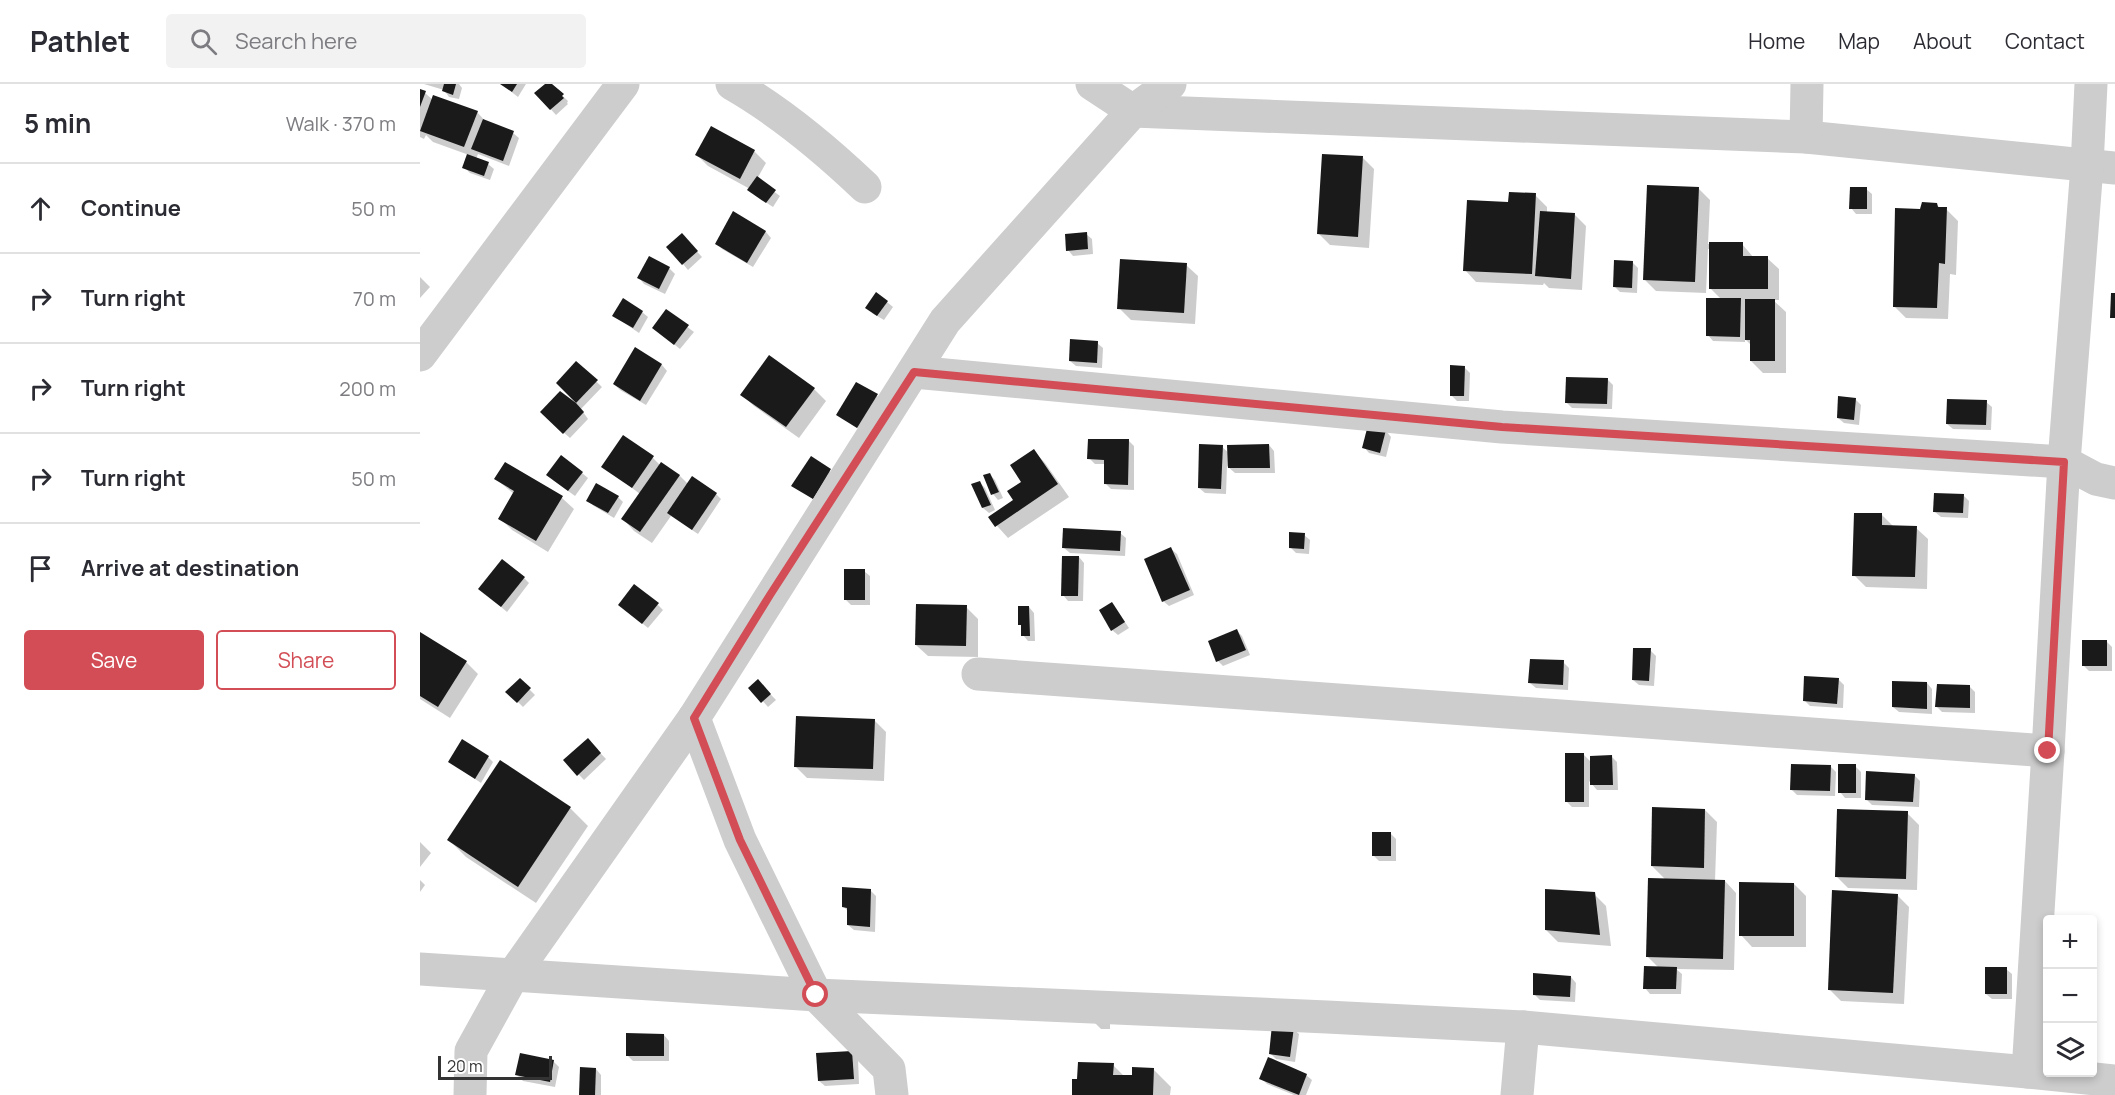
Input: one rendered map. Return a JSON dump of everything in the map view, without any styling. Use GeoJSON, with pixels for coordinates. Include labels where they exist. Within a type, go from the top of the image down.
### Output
{"type":"FeatureCollection","features":[{"type":"Feature","properties":{"kind":"street"},"geometry":{"type":"LineString","coordinates":[[420,355],[623,84]]}},
{"type":"Feature","properties":{"kind":"street"},"geometry":{"type":"LineString","coordinates":[[732,84],[753,96],[800,130],[865,187]]}},
{"type":"Feature","properties":{"kind":"street"},"geometry":{"type":"LineString","coordinates":[[1092,84],[1133,111],[1806,137],[2101,167]]}},
{"type":"Feature","properties":{"kind":"street"},"geometry":{"type":"LineString","coordinates":[[470,1095],[471,1051],[513,975],[694,718],[945,321],[1133,111],[1170,84]]}},
{"type":"Feature","properties":{"kind":"street"},"geometry":{"type":"LineString","coordinates":[[1806,84],[1806,137]]}},
{"type":"Feature","properties":{"kind":"street"},"geometry":{"type":"LineString","coordinates":[[2028,1072],[2064,462],[2101,167],[2091,84]]}},
{"type":"Feature","properties":{"kind":"street"},"geometry":{"type":"LineString","coordinates":[[914,372],[1502,427],[2064,462],[2096,479],[2115,483]]}},
{"type":"Feature","properties":{"kind":"street"},"geometry":{"type":"LineString","coordinates":[[978,674],[2048,751]]}},
{"type":"Feature","properties":{"kind":"street"},"geometry":{"type":"LineString","coordinates":[[694,718],[740,840],[816,995],[889,1069],[892,1095]]}},
{"type":"Feature","properties":{"kind":"street"},"geometry":{"type":"LineString","coordinates":[[420,969],[816,995],[1523,1027],[2028,1072],[2115,1082]]}},
{"type":"Feature","properties":{"kind":"street"},"geometry":{"type":"LineString","coordinates":[[1517,1095],[1523,1027]]}},
{"type":"Feature","properties":{"kind":"building"},"geometry":{"type":"Polygon","coordinates":[[[444,84],[456,84],[453,95],[442,91],[444,84]]]}},
{"type":"Feature","properties":{"kind":"building"},"geometry":{"type":"Polygon","coordinates":[[[500,84],[517,84],[512,92],[500,84]]]}},
{"type":"Feature","properties":{"kind":"building"},"geometry":{"type":"Polygon","coordinates":[[[545,84],[552,84],[564,94],[562,96],[564,98],[550,110],[534,93],[545,84]]]}},
{"type":"Feature","properties":{"kind":"building"},"geometry":{"type":"Polygon","coordinates":[[[420,89],[426,91],[420,107],[420,89]]]}},
{"type":"Feature","properties":{"kind":"building"},"geometry":{"type":"Polygon","coordinates":[[[433,95],[478,111],[464,147],[420,131],[433,95]]]}},
{"type":"Feature","properties":{"kind":"building"},"geometry":{"type":"Polygon","coordinates":[[[483,119],[514,131],[503,161],[471,149],[483,119]]]}},
{"type":"Feature","properties":{"kind":"building"},"geometry":{"type":"Polygon","coordinates":[[[711,126],[755,150],[740,179],[695,155],[711,126]]]}},
{"type":"Feature","properties":{"kind":"building"},"geometry":{"type":"Polygon","coordinates":[[[467,154],[489,162],[484,176],[462,168],[467,154]]]}},
{"type":"Feature","properties":{"kind":"building"},"geometry":{"type":"Polygon","coordinates":[[[1322,154],[1363,156],[1358,237],[1317,234],[1322,154]]]}},
{"type":"Feature","properties":{"kind":"building"},"geometry":{"type":"Polygon","coordinates":[[[757,176],[776,190],[766,203],[747,190],[757,176]]]}},
{"type":"Feature","properties":{"kind":"building"},"geometry":{"type":"Polygon","coordinates":[[[1647,185],[1699,187],[1695,282],[1643,280],[1647,185]]]}},
{"type":"Feature","properties":{"kind":"building"},"geometry":{"type":"Polygon","coordinates":[[[1850,187],[1867,187],[1867,209],[1849,209],[1850,187]]]}},
{"type":"Feature","properties":{"kind":"building"},"geometry":{"type":"Polygon","coordinates":[[[1509,192],[1536,193],[1532,274],[1463,271],[1467,200],[1508,202],[1509,192]]]}},
{"type":"Feature","properties":{"kind":"building"},"geometry":{"type":"Polygon","coordinates":[[[1922,202],[1937,203],[1938,207],[1947,207],[1945,264],[1939,263],[1937,308],[1893,307],[1895,208],[1920,209],[1922,202]]]}},
{"type":"Feature","properties":{"kind":"building"},"geometry":{"type":"Polygon","coordinates":[[[733,211],[766,231],[747,263],[715,244],[733,211]]]}},
{"type":"Feature","properties":{"kind":"building"},"geometry":{"type":"Polygon","coordinates":[[[1540,211],[1575,213],[1571,279],[1535,276],[1540,211]]]}},
{"type":"Feature","properties":{"kind":"building"},"geometry":{"type":"Polygon","coordinates":[[[1087,232],[1088,249],[1066,251],[1065,234],[1087,232]]]}},
{"type":"Feature","properties":{"kind":"building"},"geometry":{"type":"Polygon","coordinates":[[[682,233],[698,251],[682,265],[666,247],[682,233]]]}},
{"type":"Feature","properties":{"kind":"building"},"geometry":{"type":"Polygon","coordinates":[[[1709,242],[1743,242],[1743,256],[1768,256],[1768,289],[1709,289],[1709,242]]]}},
{"type":"Feature","properties":{"kind":"building"},"geometry":{"type":"Polygon","coordinates":[[[649,256],[670,267],[659,289],[637,278],[649,256]]]}},
{"type":"Feature","properties":{"kind":"building"},"geometry":{"type":"Polygon","coordinates":[[[1120,259],[1187,263],[1184,313],[1117,309],[1120,259]]]}},
{"type":"Feature","properties":{"kind":"building"},"geometry":{"type":"Polygon","coordinates":[[[1614,260],[1633,261],[1632,288],[1613,287],[1614,260]]]}},
{"type":"Feature","properties":{"kind":"building"},"geometry":{"type":"Polygon","coordinates":[[[876,292],[888,301],[877,316],[865,308],[876,292]]]}},
{"type":"Feature","properties":{"kind":"building"},"geometry":{"type":"Polygon","coordinates":[[[2111,293],[2115,293],[2115,318],[2110,318],[2111,293]]]}},
{"type":"Feature","properties":{"kind":"building"},"geometry":{"type":"Polygon","coordinates":[[[623,298],[643,311],[633,328],[612,316],[623,298]]]}},
{"type":"Feature","properties":{"kind":"building"},"geometry":{"type":"Polygon","coordinates":[[[1706,298],[1741,298],[1740,337],[1706,336],[1706,298]]]}},
{"type":"Feature","properties":{"kind":"building"},"geometry":{"type":"Polygon","coordinates":[[[1745,299],[1775,299],[1775,361],[1750,361],[1750,340],[1745,340],[1745,299]]]}},
{"type":"Feature","properties":{"kind":"building"},"geometry":{"type":"Polygon","coordinates":[[[666,309],[689,325],[674,345],[652,328],[666,309]]]}},
{"type":"Feature","properties":{"kind":"building"},"geometry":{"type":"Polygon","coordinates":[[[1070,339],[1098,341],[1097,363],[1069,361],[1070,339]]]}},
{"type":"Feature","properties":{"kind":"building"},"geometry":{"type":"Polygon","coordinates":[[[635,347],[662,364],[640,401],[613,384],[635,347]]]}},
{"type":"Feature","properties":{"kind":"building"},"geometry":{"type":"Polygon","coordinates":[[[769,355],[815,388],[786,427],[740,395],[769,355]]]}},
{"type":"Feature","properties":{"kind":"building"},"geometry":{"type":"Polygon","coordinates":[[[576,361],[598,380],[576,403],[556,383],[576,361]]]}},
{"type":"Feature","properties":{"kind":"building"},"geometry":{"type":"Polygon","coordinates":[[[1450,365],[1465,366],[1464,396],[1450,396],[1450,365]]]}},
{"type":"Feature","properties":{"kind":"building"},"geometry":{"type":"Polygon","coordinates":[[[1566,377],[1608,378],[1607,404],[1565,403],[1566,377]]]}},
{"type":"Feature","properties":{"kind":"building"},"geometry":{"type":"Polygon","coordinates":[[[856,382],[878,394],[857,428],[836,415],[856,382]]]}},
{"type":"Feature","properties":{"kind":"building"},"geometry":{"type":"Polygon","coordinates":[[[560,391],[584,412],[563,434],[540,412],[560,391]]]}},
{"type":"Feature","properties":{"kind":"building"},"geometry":{"type":"Polygon","coordinates":[[[1838,396],[1856,398],[1854,420],[1837,418],[1838,396]]]}},
{"type":"Feature","properties":{"kind":"building"},"geometry":{"type":"Polygon","coordinates":[[[1947,399],[1987,400],[1986,425],[1946,424],[1947,399]]]}},
{"type":"Feature","properties":{"kind":"building"},"geometry":{"type":"Polygon","coordinates":[[[1368,425],[1386,430],[1380,453],[1362,448],[1368,425]]]}},
{"type":"Feature","properties":{"kind":"building"},"geometry":{"type":"Polygon","coordinates":[[[623,435],[654,456],[632,488],[601,467],[623,435]]]}},
{"type":"Feature","properties":{"kind":"building"},"geometry":{"type":"Polygon","coordinates":[[[1088,439],[1129,439],[1128,485],[1104,484],[1104,460],[1087,459],[1088,439]]]}},
{"type":"Feature","properties":{"kind":"building"},"geometry":{"type":"Polygon","coordinates":[[[1199,444],[1223,445],[1221,489],[1198,488],[1199,444]]]}},
{"type":"Feature","properties":{"kind":"building"},"geometry":{"type":"Polygon","coordinates":[[[1269,444],[1270,468],[1228,468],[1227,445],[1269,444]]]}},
{"type":"Feature","properties":{"kind":"building"},"geometry":{"type":"Polygon","coordinates":[[[1034,449],[1058,484],[995,527],[988,517],[1013,500],[1007,491],[1021,482],[1010,465],[1034,449]]]}},
{"type":"Feature","properties":{"kind":"building"},"geometry":{"type":"Polygon","coordinates":[[[561,455],[583,472],[568,491],[546,475],[561,455]]]}},
{"type":"Feature","properties":{"kind":"building"},"geometry":{"type":"Polygon","coordinates":[[[811,456],[831,469],[813,499],[791,486],[811,456]]]}},
{"type":"Feature","properties":{"kind":"building"},"geometry":{"type":"Polygon","coordinates":[[[505,462],[563,496],[536,541],[498,519],[514,491],[494,479],[505,462]]]}},
{"type":"Feature","properties":{"kind":"building"},"geometry":{"type":"Polygon","coordinates":[[[661,462],[680,475],[640,532],[621,519],[661,462]]]}},
{"type":"Feature","properties":{"kind":"building"},"geometry":{"type":"Polygon","coordinates":[[[990,473],[999,492],[991,495],[983,475],[990,473]]]}},
{"type":"Feature","properties":{"kind":"building"},"geometry":{"type":"Polygon","coordinates":[[[692,476],[717,493],[692,530],[667,513],[692,476]]]}},
{"type":"Feature","properties":{"kind":"building"},"geometry":{"type":"Polygon","coordinates":[[[980,481],[991,505],[982,508],[971,484],[980,481]]]}},
{"type":"Feature","properties":{"kind":"building"},"geometry":{"type":"Polygon","coordinates":[[[596,483],[619,496],[608,513],[586,501],[596,483]]]}},
{"type":"Feature","properties":{"kind":"building"},"geometry":{"type":"Polygon","coordinates":[[[1934,493],[1964,494],[1963,513],[1933,512],[1934,493]]]}},
{"type":"Feature","properties":{"kind":"building"},"geometry":{"type":"Polygon","coordinates":[[[1854,513],[1882,513],[1882,525],[1917,526],[1915,577],[1852,576],[1854,513]]]}},
{"type":"Feature","properties":{"kind":"building"},"geometry":{"type":"Polygon","coordinates":[[[1063,528],[1121,531],[1120,551],[1062,548],[1063,528]]]}},
{"type":"Feature","properties":{"kind":"building"},"geometry":{"type":"Polygon","coordinates":[[[1289,532],[1305,533],[1304,549],[1289,548],[1289,532]]]}},
{"type":"Feature","properties":{"kind":"building"},"geometry":{"type":"Polygon","coordinates":[[[1171,547],[1190,590],[1162,602],[1144,559],[1171,547]]]}},
{"type":"Feature","properties":{"kind":"building"},"geometry":{"type":"Polygon","coordinates":[[[1062,556],[1079,556],[1078,596],[1061,596],[1062,556]]]}},
{"type":"Feature","properties":{"kind":"building"},"geometry":{"type":"Polygon","coordinates":[[[502,559],[525,577],[501,607],[478,589],[502,559]]]}},
{"type":"Feature","properties":{"kind":"building"},"geometry":{"type":"Polygon","coordinates":[[[844,569],[865,569],[865,600],[844,600],[844,569]]]}},
{"type":"Feature","properties":{"kind":"building"},"geometry":{"type":"Polygon","coordinates":[[[634,584],[659,603],[642,624],[618,605],[634,584]]]}},
{"type":"Feature","properties":{"kind":"building"},"geometry":{"type":"Polygon","coordinates":[[[1112,602],[1125,622],[1111,631],[1099,610],[1112,602]]]}},
{"type":"Feature","properties":{"kind":"building"},"geometry":{"type":"Polygon","coordinates":[[[916,604],[967,605],[966,646],[915,645],[916,604]]]}},
{"type":"Feature","properties":{"kind":"building"},"geometry":{"type":"Polygon","coordinates":[[[1018,606],[1029,606],[1030,636],[1021,636],[1021,625],[1018,625],[1018,606]]]}},
{"type":"Feature","properties":{"kind":"building"},"geometry":{"type":"Polygon","coordinates":[[[1237,629],[1246,650],[1216,662],[1208,641],[1237,629]]]}},
{"type":"Feature","properties":{"kind":"building"},"geometry":{"type":"Polygon","coordinates":[[[420,632],[467,661],[438,707],[420,696],[420,632]]]}},
{"type":"Feature","properties":{"kind":"building"},"geometry":{"type":"Polygon","coordinates":[[[2082,640],[2107,640],[2107,666],[2082,666],[2082,640]]]}},
{"type":"Feature","properties":{"kind":"building"},"geometry":{"type":"Polygon","coordinates":[[[1633,648],[1651,648],[1649,681],[1632,680],[1633,648]]]}},
{"type":"Feature","properties":{"kind":"building"},"geometry":{"type":"Polygon","coordinates":[[[1530,659],[1564,660],[1563,685],[1528,683],[1530,659]]]}},
{"type":"Feature","properties":{"kind":"building"},"geometry":{"type":"Polygon","coordinates":[[[1804,676],[1839,678],[1837,704],[1803,701],[1804,676]]]}},
{"type":"Feature","properties":{"kind":"building"},"geometry":{"type":"Polygon","coordinates":[[[520,678],[531,688],[517,703],[505,692],[520,678]]]}},
{"type":"Feature","properties":{"kind":"building"},"geometry":{"type":"Polygon","coordinates":[[[758,679],[771,694],[761,703],[748,688],[758,679]]]}},
{"type":"Feature","properties":{"kind":"building"},"geometry":{"type":"Polygon","coordinates":[[[1892,681],[1927,682],[1927,709],[1892,707],[1892,681]]]}},
{"type":"Feature","properties":{"kind":"building"},"geometry":{"type":"Polygon","coordinates":[[[1937,684],[1970,685],[1970,708],[1935,707],[1937,684]]]}},
{"type":"Feature","properties":{"kind":"building"},"geometry":{"type":"Polygon","coordinates":[[[796,716],[875,719],[873,769],[794,767],[796,716]]]}},
{"type":"Feature","properties":{"kind":"building"},"geometry":{"type":"Polygon","coordinates":[[[588,738],[601,753],[577,776],[563,760],[588,738]]]}},
{"type":"Feature","properties":{"kind":"building"},"geometry":{"type":"Polygon","coordinates":[[[462,739],[489,756],[475,779],[448,762],[462,739]]]}},
{"type":"Feature","properties":{"kind":"building"},"geometry":{"type":"Polygon","coordinates":[[[1565,753],[1584,753],[1584,802],[1565,802],[1565,753]]]}},
{"type":"Feature","properties":{"kind":"building"},"geometry":{"type":"Polygon","coordinates":[[[1612,755],[1613,785],[1590,785],[1590,756],[1612,755]]]}},
{"type":"Feature","properties":{"kind":"building"},"geometry":{"type":"Polygon","coordinates":[[[500,760],[571,807],[518,887],[447,840],[500,760]]]}},
{"type":"Feature","properties":{"kind":"building"},"geometry":{"type":"Polygon","coordinates":[[[1791,764],[1831,765],[1830,791],[1790,790],[1791,764]]]}},
{"type":"Feature","properties":{"kind":"building"},"geometry":{"type":"Polygon","coordinates":[[[1838,764],[1856,764],[1856,793],[1838,793],[1838,764]]]}},
{"type":"Feature","properties":{"kind":"building"},"geometry":{"type":"Polygon","coordinates":[[[1866,771],[1915,774],[1913,802],[1865,800],[1866,771]]]}},
{"type":"Feature","properties":{"kind":"building"},"geometry":{"type":"Polygon","coordinates":[[[1652,807],[1705,809],[1704,868],[1651,866],[1652,807]]]}},
{"type":"Feature","properties":{"kind":"building"},"geometry":{"type":"Polygon","coordinates":[[[1837,809],[1908,811],[1906,879],[1835,877],[1837,809]]]}},
{"type":"Feature","properties":{"kind":"building"},"geometry":{"type":"Polygon","coordinates":[[[1372,832],[1391,832],[1391,856],[1372,856],[1372,832]]]}},
{"type":"Feature","properties":{"kind":"building"},"geometry":{"type":"Polygon","coordinates":[[[1648,878],[1725,880],[1723,959],[1646,957],[1648,878]]]}},
{"type":"Feature","properties":{"kind":"building"},"geometry":{"type":"Polygon","coordinates":[[[1739,882],[1794,883],[1794,936],[1739,936],[1739,882]]]}},
{"type":"Feature","properties":{"kind":"building"},"geometry":{"type":"Polygon","coordinates":[[[842,887],[871,889],[870,927],[847,925],[847,908],[842,907],[842,887]]]}},
{"type":"Feature","properties":{"kind":"building"},"geometry":{"type":"Polygon","coordinates":[[[1545,889],[1595,892],[1600,935],[1545,930],[1545,889]]]}},
{"type":"Feature","properties":{"kind":"building"},"geometry":{"type":"Polygon","coordinates":[[[1832,890],[1898,894],[1893,993],[1828,990],[1832,890]]]}},
{"type":"Feature","properties":{"kind":"building"},"geometry":{"type":"Polygon","coordinates":[[[1644,966],[1677,967],[1676,989],[1643,989],[1644,966]]]}},
{"type":"Feature","properties":{"kind":"building"},"geometry":{"type":"Polygon","coordinates":[[[1985,967],[2007,967],[2007,994],[1985,994],[1985,967]]]}},
{"type":"Feature","properties":{"kind":"building"},"geometry":{"type":"Polygon","coordinates":[[[1533,973],[1571,976],[1570,997],[1533,995],[1533,973]]]}},
{"type":"Feature","properties":{"kind":"building"},"geometry":{"type":"Polygon","coordinates":[[[1272,1025],[1294,1027],[1290,1057],[1269,1054],[1272,1025]]]}},
{"type":"Feature","properties":{"kind":"building"},"geometry":{"type":"Polygon","coordinates":[[[626,1033],[664,1034],[664,1056],[626,1056],[626,1033]]]}},
{"type":"Feature","properties":{"kind":"building"},"geometry":{"type":"Polygon","coordinates":[[[852,1051],[854,1079],[818,1081],[816,1053],[852,1051]]]}},
{"type":"Feature","properties":{"kind":"building"},"geometry":{"type":"Polygon","coordinates":[[[520,1053],[554,1060],[550,1082],[515,1075],[520,1053]]]}},
{"type":"Feature","properties":{"kind":"building"},"geometry":{"type":"Polygon","coordinates":[[[1268,1057],[1307,1074],[1299,1095],[1259,1079],[1268,1057]]]}},
{"type":"Feature","properties":{"kind":"building"},"geometry":{"type":"Polygon","coordinates":[[[1078,1062],[1114,1063],[1113,1075],[1132,1075],[1132,1067],[1154,1068],[1153,1095],[1072,1095],[1072,1079],[1077,1079],[1078,1062]]]}},
{"type":"Feature","properties":{"kind":"building"},"geometry":{"type":"Polygon","coordinates":[[[580,1067],[596,1068],[595,1095],[579,1095],[580,1067]]]}},
{"type":"Feature","properties":{"kind":"route"},"geometry":{"type":"LineString","coordinates":[[816,995],[740,840],[694,718],[770,595],[914,372],[1502,427],[2064,462],[2048,751]]}}]}
